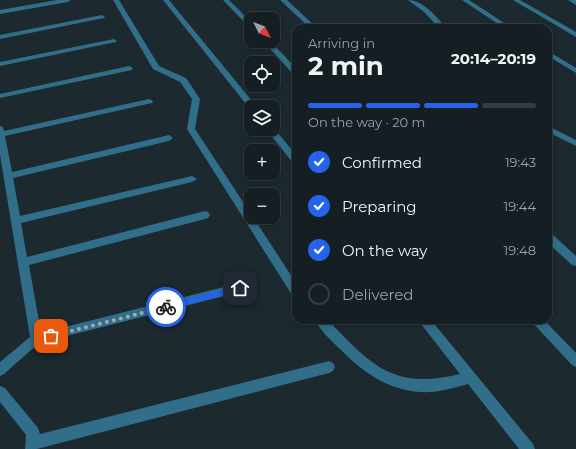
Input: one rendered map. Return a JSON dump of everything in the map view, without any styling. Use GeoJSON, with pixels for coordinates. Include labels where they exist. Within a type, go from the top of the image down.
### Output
{"type":"FeatureCollection","features":[{"type":"Feature","properties":{"kind":"lane"},"geometry":{"type":"LineString","coordinates":[[0,12],[68,0]]}},
{"type":"Feature","properties":{"kind":"lane"},"geometry":{"type":"LineString","coordinates":[[116,0],[156,67],[183,80],[196,99],[191,129],[292,286]]}},
{"type":"Feature","properties":{"kind":"lane"},"geometry":{"type":"LineString","coordinates":[[166,0],[246,100]]}},
{"type":"Feature","properties":{"kind":"lane"},"geometry":{"type":"LineString","coordinates":[[226,0],[244,19]]}},
{"type":"Feature","properties":{"kind":"lane"},"geometry":{"type":"LineString","coordinates":[[283,0],[310,24]]}},
{"type":"Feature","properties":{"kind":"lane"},"geometry":{"type":"LineString","coordinates":[[411,0],[426,11],[438,24]]}},
{"type":"Feature","properties":{"kind":"lane"},"geometry":{"type":"LineString","coordinates":[[465,0],[503,24]]}},
{"type":"Feature","properties":{"kind":"lane"},"geometry":{"type":"LineString","coordinates":[[516,0],[576,35]]}},
{"type":"Feature","properties":{"kind":"lane"},"geometry":{"type":"LineString","coordinates":[[571,0],[576,2]]}},
{"type":"Feature","properties":{"kind":"lane"},"geometry":{"type":"LineString","coordinates":[[0,37],[102,17]]}},
{"type":"Feature","properties":{"kind":"lane"},"geometry":{"type":"LineString","coordinates":[[0,64],[114,41]]}},
{"type":"Feature","properties":{"kind":"lane"},"geometry":{"type":"LineString","coordinates":[[273,48],[292,68]]}},
{"type":"Feature","properties":{"kind":"lane"},"geometry":{"type":"LineString","coordinates":[[552,55],[576,70]]}},
{"type":"Feature","properties":{"kind":"lane"},"geometry":{"type":"LineString","coordinates":[[0,96],[129,68]]}},
{"type":"Feature","properties":{"kind":"lane"},"geometry":{"type":"LineString","coordinates":[[36,339],[0,132],[150,101]]}},
{"type":"Feature","properties":{"kind":"lane"},"geometry":{"type":"LineString","coordinates":[[552,131],[576,144]]}},
{"type":"Feature","properties":{"kind":"lane"},"geometry":{"type":"LineString","coordinates":[[276,136],[292,156]]}},
{"type":"Feature","properties":{"kind":"lane"},"geometry":{"type":"LineString","coordinates":[[8,176],[169,138]]}},
{"type":"Feature","properties":{"kind":"lane"},"geometry":{"type":"LineString","coordinates":[[16,221],[192,179]]}},
{"type":"Feature","properties":{"kind":"lane"},"geometry":{"type":"LineString","coordinates":[[22,262],[205,215]]}},
{"type":"Feature","properties":{"kind":"lane"},"geometry":{"type":"LineString","coordinates":[[552,241],[576,262]]}},
{"type":"Feature","properties":{"kind":"lane"},"geometry":{"type":"LineString","coordinates":[[0,370],[36,339],[240,288]]}},
{"type":"Feature","properties":{"kind":"lane"},"geometry":{"type":"LineString","coordinates":[[325,324],[360,361],[381,377],[404,385],[431,386],[470,378]]}},
{"type":"Feature","properties":{"kind":"lane"},"geometry":{"type":"LineString","coordinates":[[427,324],[528,449]]}},
{"type":"Feature","properties":{"kind":"lane"},"geometry":{"type":"LineString","coordinates":[[540,324],[576,361]]}},
{"type":"Feature","properties":{"kind":"lane"},"geometry":{"type":"LineString","coordinates":[[0,392],[33,433],[32,446],[329,367]]}},
{"type":"Feature","properties":{"kind":"way so far"},"geometry":{"type":"LineString","coordinates":[[51,336],[166,307]]}},
{"type":"Feature","properties":{"kind":"route"},"geometry":{"type":"LineString","coordinates":[[166,307],[240,288]]}}]}
